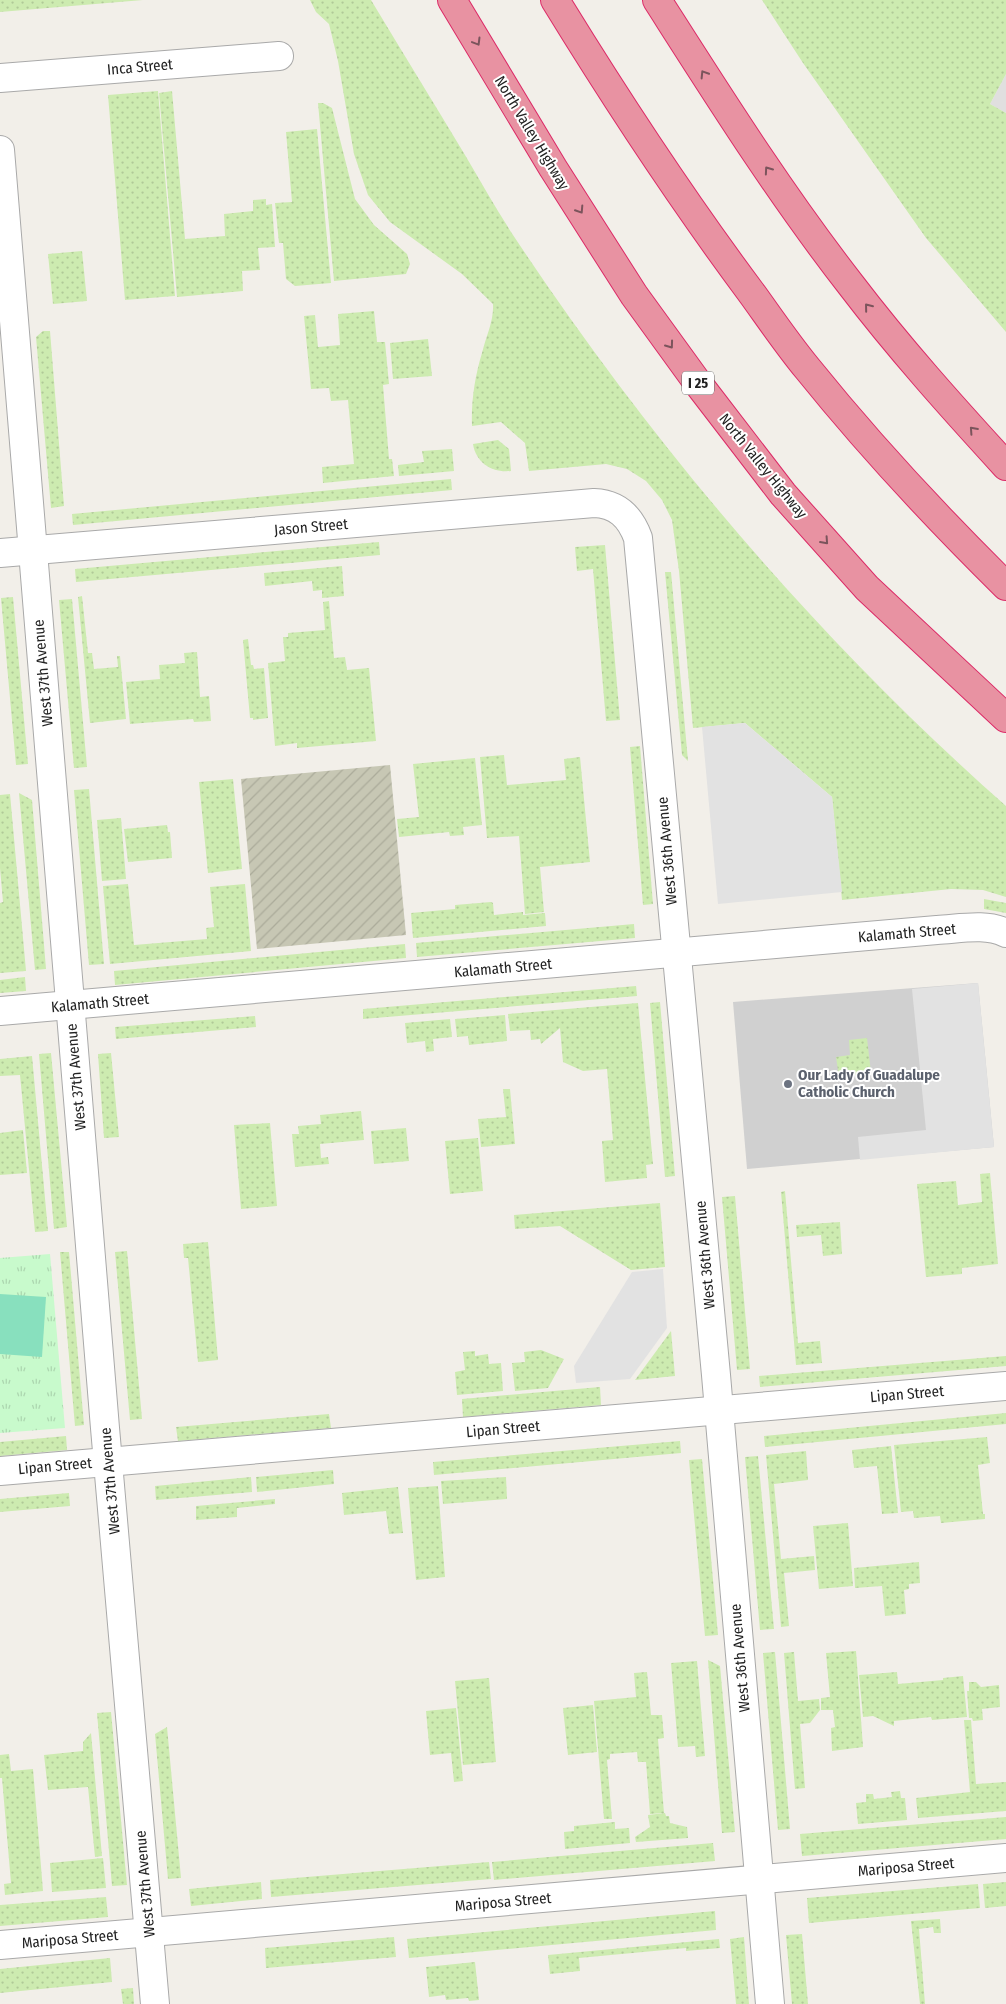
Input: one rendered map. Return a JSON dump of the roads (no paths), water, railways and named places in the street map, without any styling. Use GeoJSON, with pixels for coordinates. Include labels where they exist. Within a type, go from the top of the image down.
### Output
{"type":"FeatureCollection","features":[{"type":"Feature","properties":{"kind":"highway","name":"North Valley Highway"},"geometry":{"type":"LineString","coordinates":[[452,0],[553,168],[634,294],[700,386],[765,471],[783,494],[868,588],[1006,718]]}},
{"type":"Feature","properties":{"kind":"highway"},"geometry":{"type":"LineString","coordinates":[[555,0],[614,95],[683,200],[806,368],[877,452],[1006,586]]}},
{"type":"Feature","properties":{"kind":"highway"},"geometry":{"type":"LineString","coordinates":[[658,0],[730,115],[795,210],[850,285],[911,360],[1006,466]]}},
{"type":"Feature","properties":{"kind":"street","name":"Inca Street"},"geometry":{"type":"LineString","coordinates":[[0,78],[279,56]]}},
{"type":"Feature","properties":{"kind":"street","name":"West 37th Avenue"},"geometry":{"type":"LineString","coordinates":[[0,150],[108,1462],[155,2004]]}},
{"type":"Feature","properties":{"kind":"street","name":"Jason Street"},"geometry":{"type":"LineString","coordinates":[[0,553],[594,503],[603,504],[621,511]]}},
{"type":"Feature","properties":{"kind":"street","name":"West 36th Avenue"},"geometry":{"type":"LineString","coordinates":[[621,511],[634,526],[638,538],[719,1410],[770,2004]]}},
{"type":"Feature","properties":{"kind":"street","name":"Kalamath Street"},"geometry":{"type":"LineString","coordinates":[[0,1011],[938,930],[978,928],[1000,930],[1006,933]]}},
{"type":"Feature","properties":{"kind":"street","name":"Lipan Street"},"geometry":{"type":"LineString","coordinates":[[0,1471],[1006,1386]]}},
{"type":"Feature","properties":{"kind":"street","name":"Mariposa Street"},"geometry":{"type":"LineString","coordinates":[[0,1946],[1006,1858]]}},
{"type":"Feature","properties":{"kind":"place","name":"Our Lady of Guadalupe Catholic Church"},"geometry":{"type":"Point","coordinates":[788,1084]}}]}
